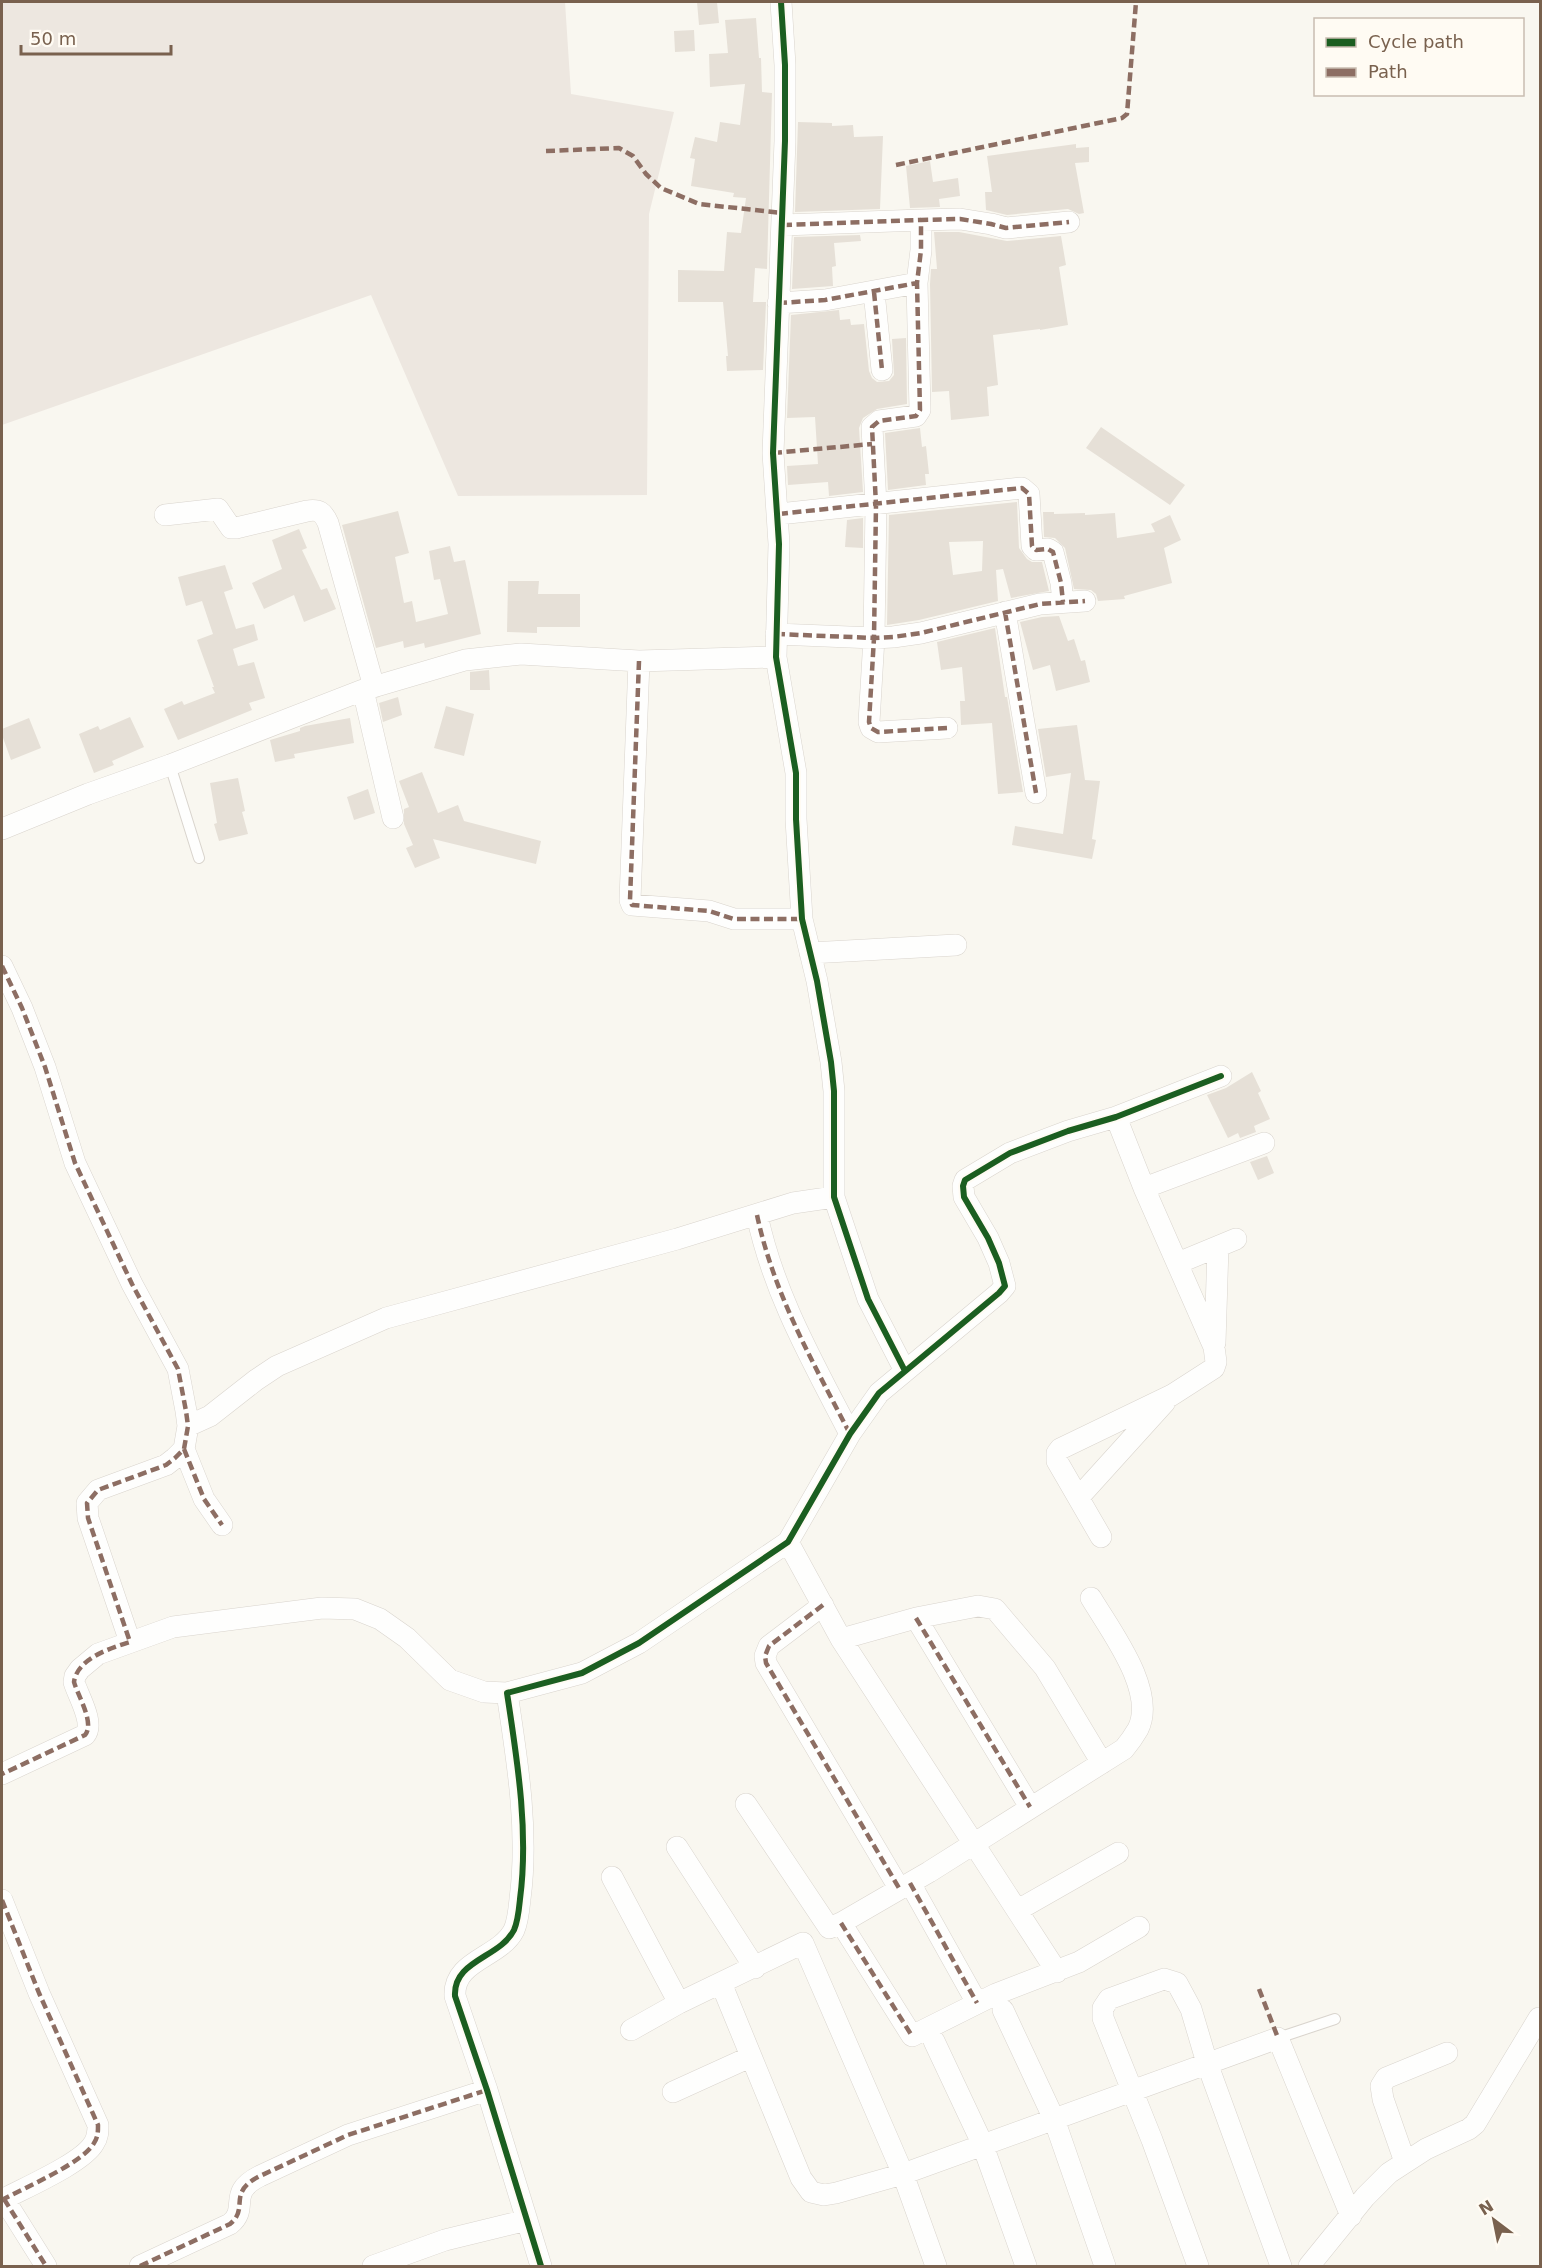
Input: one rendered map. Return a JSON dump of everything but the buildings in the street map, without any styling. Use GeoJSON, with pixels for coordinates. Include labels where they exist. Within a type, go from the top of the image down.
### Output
{"type":"FeatureCollection","features":[{"type":"Feature","properties":{"kind":"street"},"geometry":{"type":"LineString","coordinates":[[781,2],[785,65],[783,225],[773,453],[778,514],[776,657],[795,773],[802,919],[831,1062],[834,1091],[834,1197],[867,1299],[905,1371]]}},
{"type":"Feature","properties":{"kind":"street"},"geometry":{"type":"LineString","coordinates":[[783,225],[960,219],[1006,228],[1069,222]]}},
{"type":"Feature","properties":{"kind":"street"},"geometry":{"type":"LineString","coordinates":[[921,220],[921,250],[916,283],[920,410],[916,416],[879,421],[872,427],[876,505],[874,638],[869,722],[871,728],[878,732],[947,728]]}},
{"type":"Feature","properties":{"kind":"street"},"geometry":{"type":"LineString","coordinates":[[778,303],[825,300],[916,283]]}},
{"type":"Feature","properties":{"kind":"street"},"geometry":{"type":"LineString","coordinates":[[874,292],[882,370]]}},
{"type":"Feature","properties":{"kind":"street"},"geometry":{"type":"LineString","coordinates":[[778,514],[1022,488],[1029,494],[1032,546],[1036,550],[1048,549],[1053,552],[1063,602]]}},
{"type":"Feature","properties":{"kind":"street"},"geometry":{"type":"LineString","coordinates":[[165,515],[218,509],[231,528],[237,528],[315,509],[324,513],[369,688],[393,818]]}},
{"type":"Feature","properties":{"kind":"street"},"geometry":{"type":"LineString","coordinates":[[776,634],[874,638],[921,633],[1040,604],[1085,601]]}},
{"type":"Feature","properties":{"kind":"street"},"geometry":{"type":"LineString","coordinates":[[1005,612],[1036,793]]}},
{"type":"Feature","properties":{"kind":"street"},"geometry":{"type":"LineString","coordinates":[[2,830],[88,794],[170,765],[369,688],[443,665],[488,656],[521,654],[639,661],[776,657]]}},
{"type":"Feature","properties":{"kind":"street"},"geometry":{"type":"LineString","coordinates":[[639,661],[630,900],[632,905],[709,911],[734,919],[802,919]]}},
{"type":"Feature","properties":{"kind":"street"},"geometry":{"type":"LineString","coordinates":[[810,953],[956,945]]}},
{"type":"Feature","properties":{"kind":"street"},"geometry":{"type":"LineString","coordinates":[[2,966],[22,1008],[45,1067],[75,1163],[128,1275],[178,1369],[188,1426],[184,1449],[204,1499],[222,1525]]}},
{"type":"Feature","properties":{"kind":"street"},"geometry":{"type":"LineString","coordinates":[[2,1774],[85,1735],[89,1730],[90,1722],[74,1682],[75,1676],[88,1661],[98,1654],[173,1628],[322,1608],[355,1609],[380,1618],[407,1638],[450,1680],[484,1692],[507,1692],[582,1672],[639,1643],[788,1542],[850,1434],[879,1393],[1005,1286],[1002,1270],[988,1238],[964,1197],[965,1180],[1010,1153],[1068,1131],[1116,1117],[1221,1076]]}},
{"type":"Feature","properties":{"kind":"street"},"geometry":{"type":"LineString","coordinates":[[1116,1117],[1144,1188],[1214,1347]]}},
{"type":"Feature","properties":{"kind":"street"},"geometry":{"type":"LineString","coordinates":[[1144,1188],[1264,1143]]}},
{"type":"Feature","properties":{"kind":"street"},"geometry":{"type":"LineString","coordinates":[[188,1426],[210,1416],[278,1366],[386,1318],[591,1263],[794,1203],[834,1197]]}},
{"type":"Feature","properties":{"kind":"street"},"geometry":{"type":"LineString","coordinates":[[757,1215],[762,1239],[784,1305],[850,1434]]}},
{"type":"Feature","properties":{"kind":"street"},"geometry":{"type":"LineString","coordinates":[[1101,1537],[1057,1461],[1057,1453],[1060,1449],[1172,1395],[1216,1366],[1214,1347],[1227,1243],[1178,1263]]}},
{"type":"Feature","properties":{"kind":"street"},"geometry":{"type":"LineString","coordinates":[[1078,1497],[1172,1395]]}},
{"type":"Feature","properties":{"kind":"street"},"geometry":{"type":"LineString","coordinates":[[130,1642],[88,1518],[87,1503],[98,1491],[166,1465],[184,1449]]}},
{"type":"Feature","properties":{"kind":"street"},"geometry":{"type":"LineString","coordinates":[[788,1542],[841,1639],[1057,1972]]}},
{"type":"Feature","properties":{"kind":"street"},"geometry":{"type":"LineString","coordinates":[[746,1804],[829,1928],[975,1844],[1124,1749],[1138,1729],[1142,1714],[1141,1690],[1122,1649],[1091,1598]]}},
{"type":"Feature","properties":{"kind":"street"},"geometry":{"type":"LineString","coordinates":[[822,1605],[769,1646],[765,1656],[766,1663],[977,2003]]}},
{"type":"Feature","properties":{"kind":"street"},"geometry":{"type":"LineString","coordinates":[[841,1639],[916,1618],[978,1606],[994,1609],[1045,1668],[1102,1763]]}},
{"type":"Feature","properties":{"kind":"street"},"geometry":{"type":"LineString","coordinates":[[916,1618],[1030,1807]]}},
{"type":"Feature","properties":{"kind":"street"},"geometry":{"type":"LineString","coordinates":[[507,1692],[515,1749],[523,1844],[517,1920],[513,1932],[497,1947],[465,1969],[455,1986],[455,1996],[487,2090],[541,2266]]}},
{"type":"Feature","properties":{"kind":"street"},"geometry":{"type":"LineString","coordinates":[[677,1847],[754,1968]]}},
{"type":"Feature","properties":{"kind":"street"},"geometry":{"type":"LineString","coordinates":[[1018,1910],[1118,1853]]}},
{"type":"Feature","properties":{"kind":"street"},"geometry":{"type":"LineString","coordinates":[[612,1878],[679,2003]]}},
{"type":"Feature","properties":{"kind":"street"},"geometry":{"type":"LineString","coordinates":[[2,1900],[39,1993],[98,2125],[98,2134],[93,2145],[81,2158],[3,2200],[46,2266]]}},
{"type":"Feature","properties":{"kind":"street"},"geometry":{"type":"LineString","coordinates":[[841,1923],[912,2036],[977,2003],[1057,1972],[1139,1928]]}},
{"type":"Feature","properties":{"kind":"street"},"geometry":{"type":"LineString","coordinates":[[631,2030],[679,2003],[802,1944],[903,2174],[936,2266]]}},
{"type":"Feature","properties":{"kind":"street"},"geometry":{"type":"LineString","coordinates":[[1198,2266],[1103,2018],[1103,2008],[1109,1999],[1164,1979],[1177,1983],[1191,2009],[1207,2063],[1281,2266]]}},
{"type":"Feature","properties":{"kind":"street"},"geometry":{"type":"LineString","coordinates":[[721,1983],[801,2178],[811,2192],[824,2195],[836,2193],[903,2174],[1278,2038],[1351,2216]]}},
{"type":"Feature","properties":{"kind":"street"},"geometry":{"type":"LineString","coordinates":[[1004,2010],[1054,2119],[1105,2266]]}},
{"type":"Feature","properties":{"kind":"street"},"geometry":{"type":"LineString","coordinates":[[1308,2266],[1365,2197],[1389,2173],[1426,2149],[1475,2124],[1539,2018]]}},
{"type":"Feature","properties":{"kind":"street"},"geometry":{"type":"LineString","coordinates":[[934,2041],[982,2144],[1026,2266]]}},
{"type":"Feature","properties":{"kind":"street"},"geometry":{"type":"LineString","coordinates":[[1406,2162],[1383,2099],[1382,2086],[1386,2078],[1447,2054]]}},
{"type":"Feature","properties":{"kind":"street"},"geometry":{"type":"LineString","coordinates":[[673,2092],[750,2057]]}},
{"type":"Feature","properties":{"kind":"street"},"geometry":{"type":"LineString","coordinates":[[140,2266],[230,2224],[238,2216],[244,2187],[260,2176],[348,2135],[487,2090]]}},
{"type":"Feature","properties":{"kind":"street"},"geometry":{"type":"LineString","coordinates":[[373,2266],[445,2240],[527,2220]]}},
{"type":"Feature","properties":{"kind":"lane"},"geometry":{"type":"LineString","coordinates":[[170,765],[200,858]]}},
{"type":"Feature","properties":{"kind":"lane"},"geometry":{"type":"LineString","coordinates":[[1278,2038],[1335,2019]]}},
{"type":"Feature","properties":{"kind":"shaded area"},"geometry":{"type":"Polygon","coordinates":[[[2,2],[565,2],[571,94],[674,112],[649,214],[647,495],[458,496],[371,295],[2,425],[2,2]]]}},
{"type":"Feature","properties":{"kind":"marked path"},"geometry":{"type":"LineString","coordinates":[[896,165],[1122,118],[1127,114],[1136,2]]}},
{"type":"Feature","properties":{"kind":"marked path"},"geometry":{"type":"LineString","coordinates":[[546,151],[619,148],[633,156],[646,174],[661,188],[699,204],[783,213]]}},
{"type":"Feature","properties":{"kind":"marked path"},"geometry":{"type":"LineString","coordinates":[[947,728],[878,732],[871,728],[869,722],[874,638],[876,505],[872,427],[879,421],[916,416],[920,410],[917,283],[921,250],[921,220],[960,219],[1006,228],[1069,222]]}},
{"type":"Feature","properties":{"kind":"marked path"},"geometry":{"type":"LineString","coordinates":[[783,225],[921,220]]}},
{"type":"Feature","properties":{"kind":"marked path"},"geometry":{"type":"LineString","coordinates":[[778,303],[825,300],[917,283]]}},
{"type":"Feature","properties":{"kind":"marked path"},"geometry":{"type":"LineString","coordinates":[[874,292],[882,370]]}},
{"type":"Feature","properties":{"kind":"marked path"},"geometry":{"type":"LineString","coordinates":[[773,453],[872,444]]}},
{"type":"Feature","properties":{"kind":"marked path"},"geometry":{"type":"LineString","coordinates":[[779,514],[1022,488],[1029,494],[1032,546],[1036,550],[1048,549],[1053,552],[1063,602]]}},
{"type":"Feature","properties":{"kind":"marked path"},"geometry":{"type":"LineString","coordinates":[[776,634],[893,637],[921,633],[1040,604],[1085,601]]}},
{"type":"Feature","properties":{"kind":"marked path"},"geometry":{"type":"LineString","coordinates":[[1005,612],[1036,793]]}},
{"type":"Feature","properties":{"kind":"marked path"},"geometry":{"type":"LineString","coordinates":[[639,661],[630,900],[632,905],[709,911],[734,919],[802,919]]}},
{"type":"Feature","properties":{"kind":"marked path"},"geometry":{"type":"LineString","coordinates":[[2,966],[22,1008],[45,1067],[75,1163],[132,1284],[178,1369],[188,1426],[184,1449],[166,1465],[98,1490],[87,1503],[88,1518],[130,1642],[96,1656],[81,1667],[76,1674],[74,1682],[85,1709],[88,1730],[85,1735],[2,1774]]}},
{"type":"Feature","properties":{"kind":"marked path"},"geometry":{"type":"LineString","coordinates":[[757,1215],[764,1244],[784,1300],[850,1434]]}},
{"type":"Feature","properties":{"kind":"marked path"},"geometry":{"type":"LineString","coordinates":[[184,1449],[204,1499],[222,1525]]}},
{"type":"Feature","properties":{"kind":"marked path"},"geometry":{"type":"LineString","coordinates":[[823,1605],[769,1646],[765,1656],[766,1663],[899,1888]]}},
{"type":"Feature","properties":{"kind":"marked path"},"geometry":{"type":"LineString","coordinates":[[916,1618],[1030,1807]]}},
{"type":"Feature","properties":{"kind":"marked path"},"geometry":{"type":"LineString","coordinates":[[910,1883],[977,2003]]}},
{"type":"Feature","properties":{"kind":"marked path"},"geometry":{"type":"LineString","coordinates":[[2,1900],[39,1993],[98,2125],[95,2141],[78,2159],[2,2200]]}},
{"type":"Feature","properties":{"kind":"marked path"},"geometry":{"type":"LineString","coordinates":[[841,1923],[912,2036]]}},
{"type":"Feature","properties":{"kind":"marked path"},"geometry":{"type":"LineString","coordinates":[[1259,1989],[1278,2038]]}},
{"type":"Feature","properties":{"kind":"marked path"},"geometry":{"type":"LineString","coordinates":[[140,2266],[230,2224],[236,2218],[244,2188],[260,2176],[348,2135],[487,2090]]}},
{"type":"Feature","properties":{"kind":"marked path"},"geometry":{"type":"LineString","coordinates":[[4,2199],[46,2266]]}},
{"type":"Feature","properties":{"kind":"cycle path"},"geometry":{"type":"LineString","coordinates":[[781,2],[785,65],[785,141],[773,453],[779,544],[776,657],[796,773],[796,819],[802,919],[817,981],[831,1062],[834,1091],[834,1197],[868,1299],[905,1371]]}},
{"type":"Feature","properties":{"kind":"cycle path"},"geometry":{"type":"LineString","coordinates":[[541,2266],[487,2090],[455,1996],[456,1984],[461,1974],[507,1939],[514,1930],[518,1915],[522,1873],[522,1821],[518,1769],[507,1693],[582,1673],[639,1643],[788,1542],[850,1434],[879,1393],[1005,1286],[999,1263],[988,1238],[964,1197],[965,1180],[1010,1153],[1068,1131],[1116,1117],[1221,1076]]}}]}
